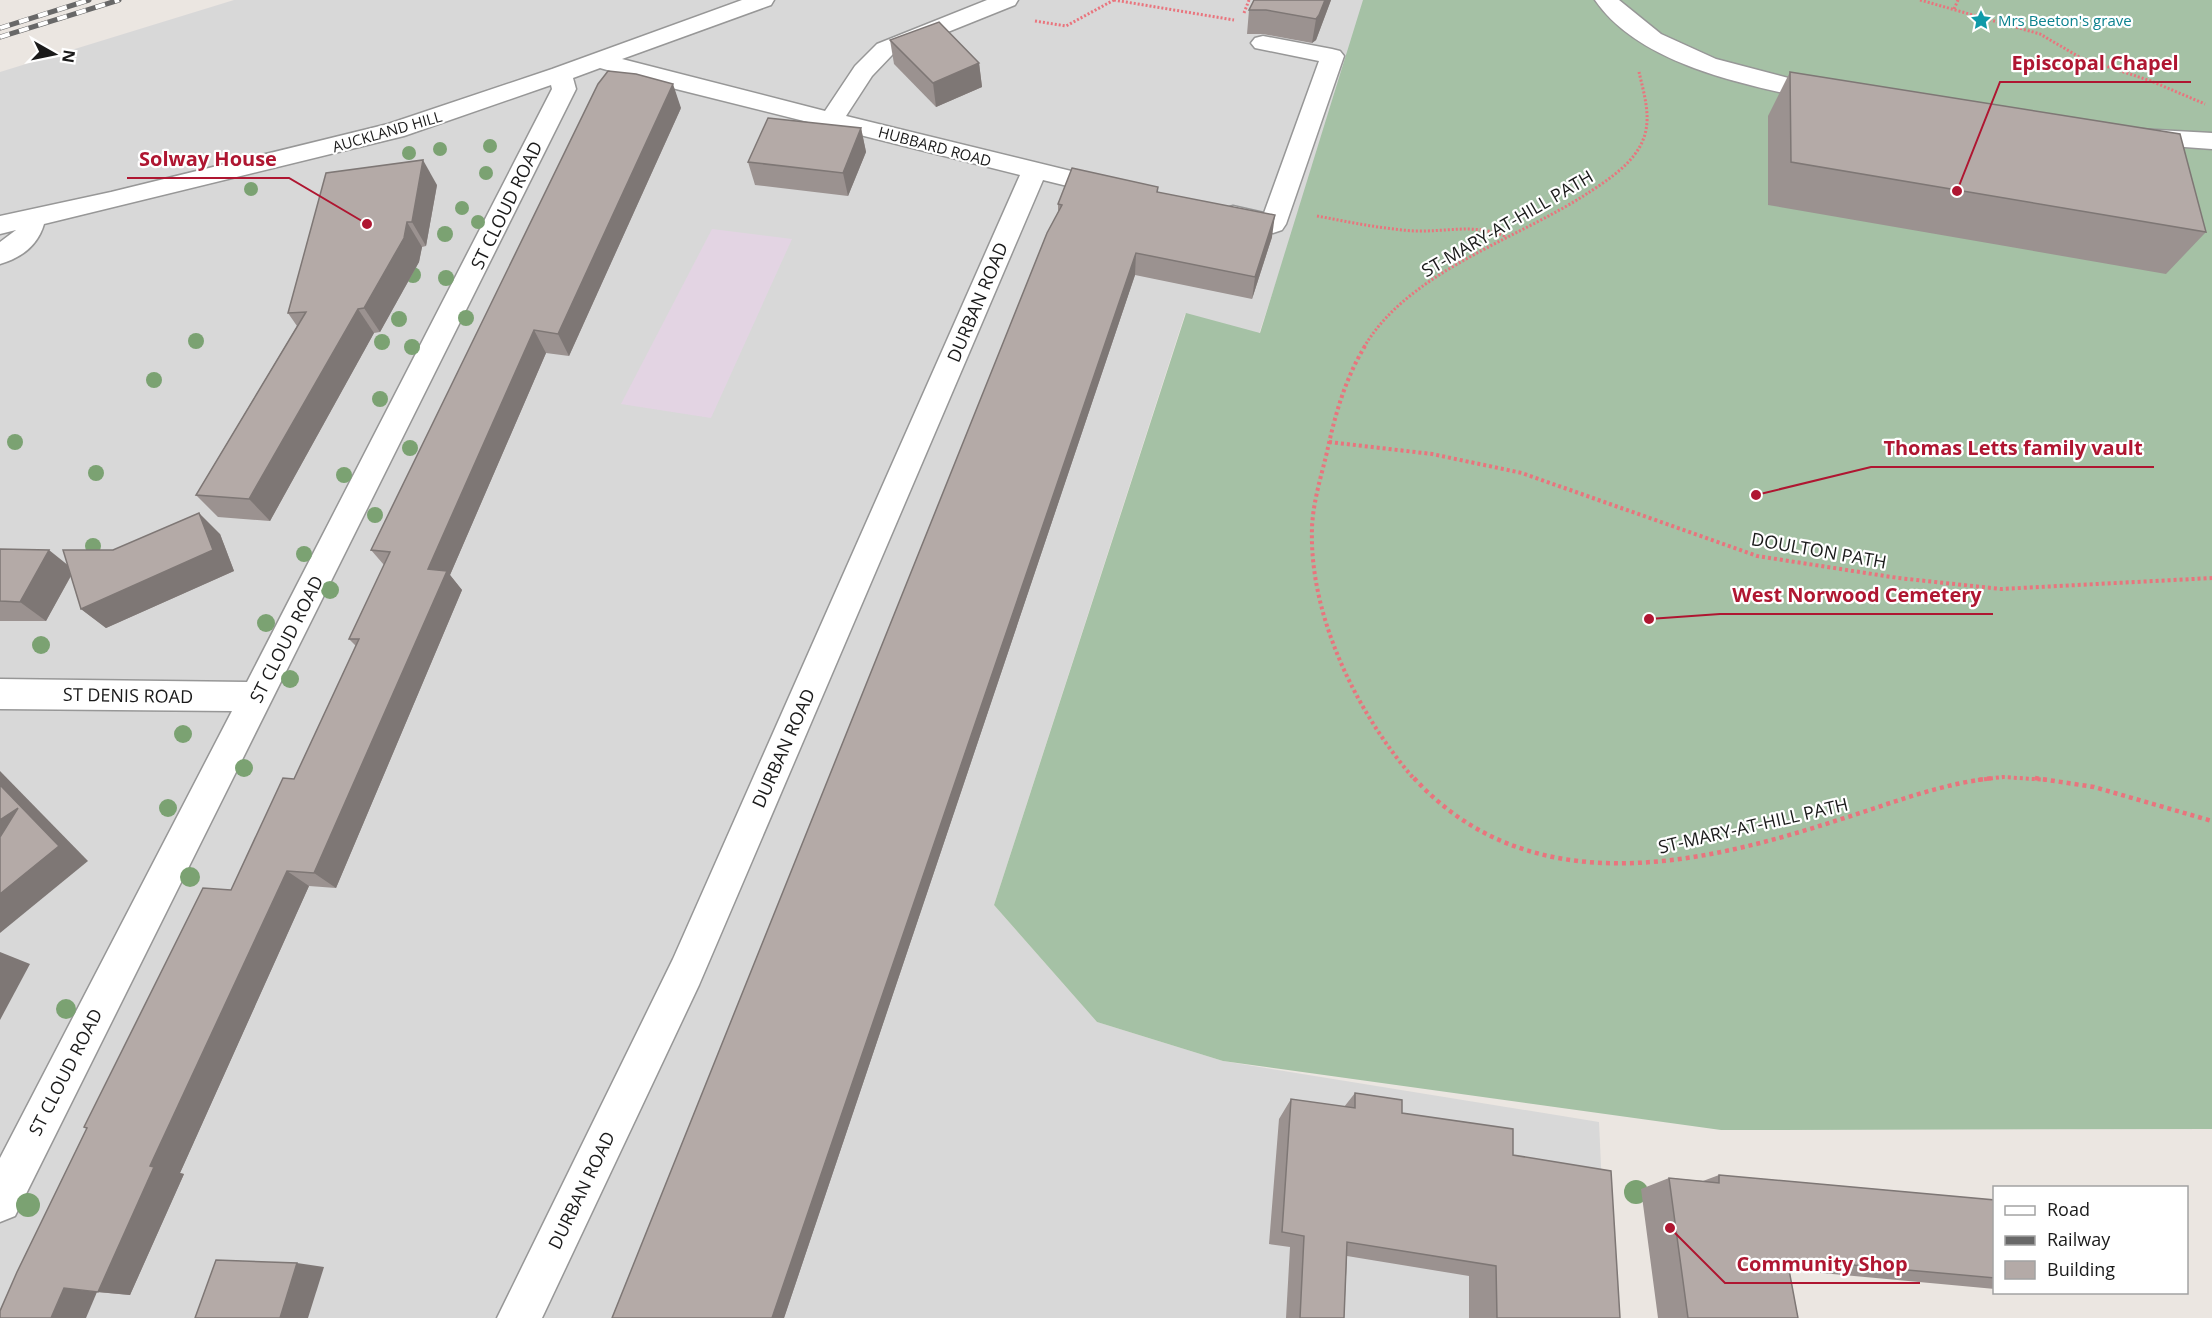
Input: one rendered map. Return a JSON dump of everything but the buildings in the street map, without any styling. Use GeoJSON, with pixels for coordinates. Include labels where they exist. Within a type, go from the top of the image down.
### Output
{"type":"FeatureCollection","features":[{"type":"Feature","properties":{"kind":"street","name":"AUCKLAND HILL"},"geometry":{"type":"LineString","coordinates":[[0,225],[395,130],[560,74],[763,0]]}},
{"type":"Feature","properties":{"kind":"street"},"geometry":{"type":"LineString","coordinates":[[832,119],[863,71],[885,49],[1007,0]]}},
{"type":"Feature","properties":{"kind":"street"},"geometry":{"type":"LineString","coordinates":[[1606,0],[1647,37],[1690,58],[1738,75],[1853,101]]}},
{"type":"Feature","properties":{"kind":"street"},"geometry":{"type":"LineString","coordinates":[[1205,209],[1273,224],[1332,56],[1263,42]]}},
{"type":"Feature","properties":{"kind":"street","name":"HUBBARD ROAD"},"geometry":{"type":"LineString","coordinates":[[599,60],[619,67],[1034,171],[1136,194]]}},
{"type":"Feature","properties":{"kind":"street","name":"ST CLOUD ROAD"},"geometry":{"type":"LineString","coordinates":[[0,1201],[564,89],[560,74]]}},
{"type":"Feature","properties":{"kind":"street"},"geometry":{"type":"LineString","coordinates":[[2110,136],[2212,141]]}},
{"type":"Feature","properties":{"kind":"street","name":"DURBAN ROAD"},"geometry":{"type":"LineString","coordinates":[[519,1318],[686,972],[1034,171]]}},
{"type":"Feature","properties":{"kind":"street"},"geometry":{"type":"LineString","coordinates":[[0,255],[27,237],[32,219]]}},
{"type":"Feature","properties":{"kind":"street","name":"ST DENIS ROAD"},"geometry":{"type":"LineString","coordinates":[[0,694],[256,697]]}},
{"type":"Feature","properties":{"kind":"path"},"geometry":{"type":"LineString","coordinates":[[984,11],[1066,26],[1114,0],[1241,21],[1249,0]]}},
{"type":"Feature","properties":{"kind":"path"},"geometry":{"type":"LineString","coordinates":[[1920,0],[2040,34],[2081,58],[2151,81],[2212,107]]}},
{"type":"Feature","properties":{"kind":"path"},"geometry":{"type":"LineString","coordinates":[[1954,9],[1958,0]]}},
{"type":"Feature","properties":{"kind":"path","name":"ST-MARY-AT-HILL PATH"},"geometry":{"type":"LineString","coordinates":[[1647,37],[1637,46],[1636,54],[1647,118],[1641,146],[1615,174],[1592,190],[1425,285],[1395,308],[1373,331],[1350,368],[1329,441],[1312,518],[1312,542],[1319,588],[1350,684],[1374,725],[1425,790],[1449,813],[1491,839],[1529,854],[1563,862],[1607,864],[1657,862],[1811,829],[1978,779],[2024,778],[2059,782],[2102,790],[2212,821]]}},
{"type":"Feature","properties":{"kind":"path"},"geometry":{"type":"LineString","coordinates":[[1273,224],[1292,237],[1309,238],[1316,216],[1387,228],[1432,231],[1476,226],[1507,237]]}},
{"type":"Feature","properties":{"kind":"path","name":"DOULTON PATH"},"geometry":{"type":"LineString","coordinates":[[1329,441],[1432,454],[1522,473],[1757,556],[1898,578],[2001,589],[2212,578]]}},
{"type":"Feature","properties":{"kind":"shaded area"},"geometry":{"type":"Polygon","coordinates":[[[234,0],[1369,0],[1259,334],[1185,314],[994,905],[1097,1022],[1223,1061],[1599,1122],[1608,1318],[0,1318],[0,72],[234,0]]]}},
{"type":"Feature","properties":{"kind":"shaded area"},"geometry":{"type":"Polygon","coordinates":[[[712,229],[792,239],[711,418],[621,404],[712,229]]]}},
{"type":"Feature","properties":{"kind":"green space"},"geometry":{"type":"Polygon","coordinates":[[[1363,0],[2212,0],[2212,1129],[1721,1130],[1223,1061],[1097,1022],[994,905],[1186,313],[1260,333],[1363,0]]]}},
{"type":"Feature","properties":{"kind":"railway"},"geometry":{"type":"LineString","coordinates":[[0,28],[89,0]]}},
{"type":"Feature","properties":{"kind":"railway"},"geometry":{"type":"LineString","coordinates":[[0,37],[119,0]]}},
{"type":"Feature","properties":{"kind":"place","name":"Mrs Beeton's grave"},"geometry":{"type":"Point","coordinates":[1981,20]}},
{"type":"Feature","properties":{"kind":"place","name":"Episcopal Chapel"},"geometry":{"type":"Point","coordinates":[1957,191]}},
{"type":"Feature","properties":{"kind":"place","name":"Solway House"},"geometry":{"type":"Point","coordinates":[367,224]}},
{"type":"Feature","properties":{"kind":"place","name":"Thomas Letts family vault"},"geometry":{"type":"Point","coordinates":[1756,495]}},
{"type":"Feature","properties":{"kind":"place","name":"West Norwood Cemetery"},"geometry":{"type":"Point","coordinates":[1649,619]}},
{"type":"Feature","properties":{"kind":"place","name":"Community Shop"},"geometry":{"type":"Point","coordinates":[1670,1228]}}]}
